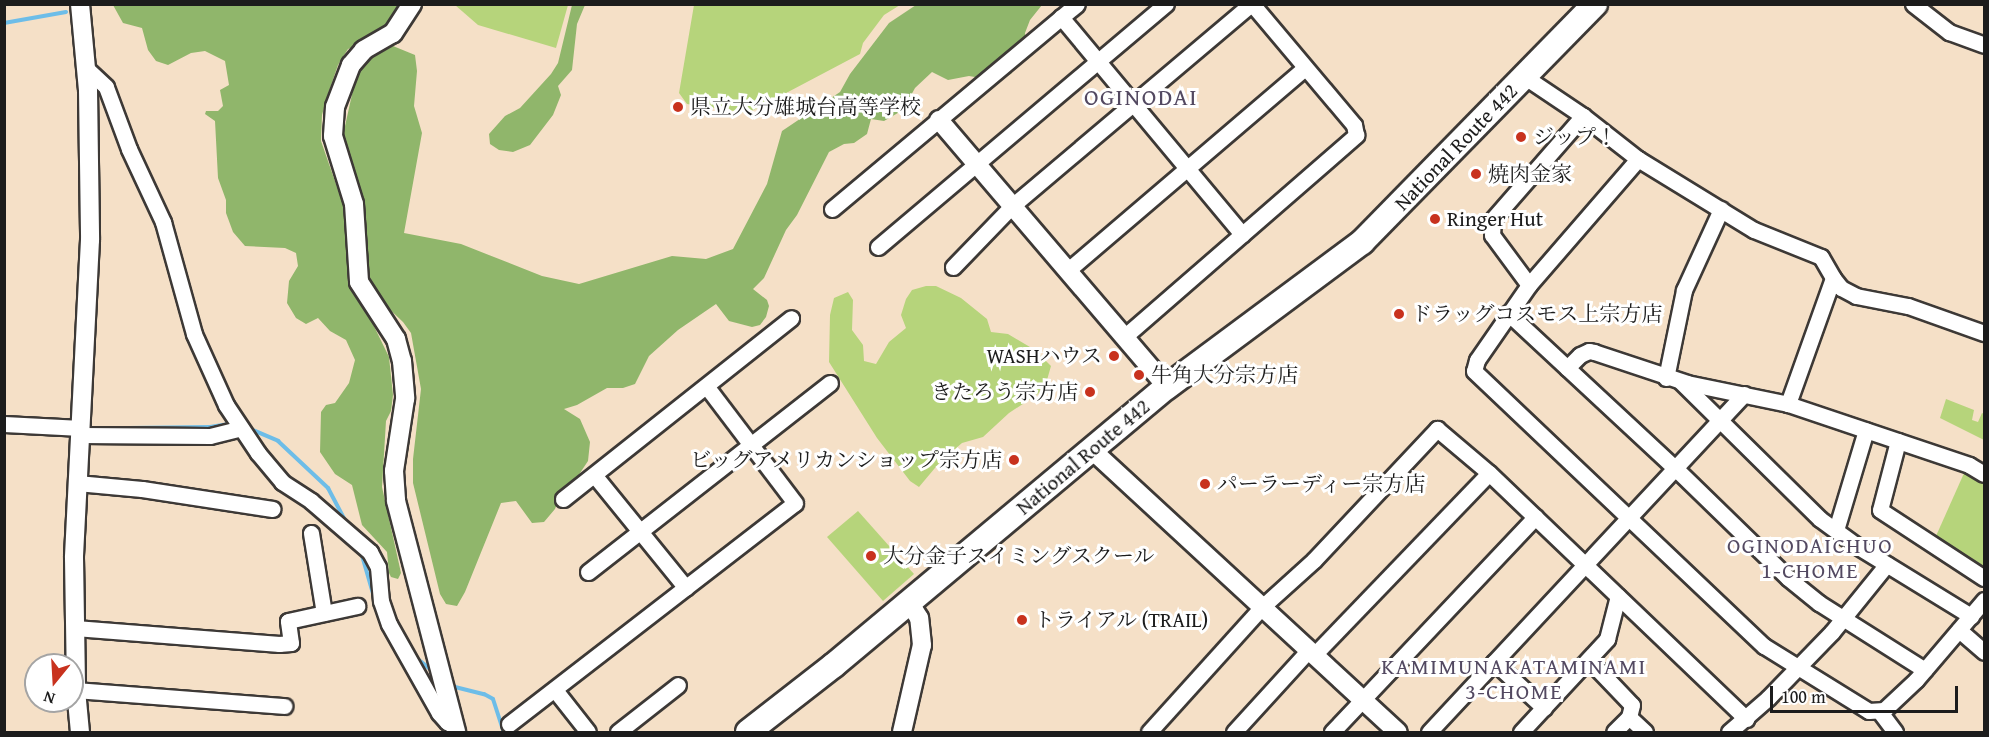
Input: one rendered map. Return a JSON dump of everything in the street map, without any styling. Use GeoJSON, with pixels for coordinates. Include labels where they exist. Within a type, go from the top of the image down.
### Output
{"type":"FeatureCollection","features":[{"type":"Feature","properties":{"kind":"highway","name":"National Route 442"},"geometry":{"type":"LineString","coordinates":[[748,732],[909,602],[1167,387],[1362,242],[1595,4]]}},
{"type":"Feature","properties":{"kind":"street"},"geometry":{"type":"LineString","coordinates":[[75,653],[77,483],[90,240],[87,69],[80,4]]}},
{"type":"Feature","properties":{"kind":"street"},"geometry":{"type":"LineString","coordinates":[[412,4],[397,28],[364,50],[351,65],[337,99],[333,136],[337,156],[354,204],[359,282],[396,339],[402,361],[405,399],[394,471],[396,501],[455,726]]}},
{"type":"Feature","properties":{"kind":"street"},"geometry":{"type":"LineString","coordinates":[[832,209],[1077,4]]}},
{"type":"Feature","properties":{"kind":"street"},"geometry":{"type":"LineString","coordinates":[[878,247],[1166,4]]}},
{"type":"Feature","properties":{"kind":"street"},"geometry":{"type":"LineString","coordinates":[[953,267],[1012,206],[1251,4],[1354,125],[1356,135],[1124,337]]}},
{"type":"Feature","properties":{"kind":"street"},"geometry":{"type":"LineString","coordinates":[[1913,4],[1949,32],[1984,45]]}},
{"type":"Feature","properties":{"kind":"street"},"geometry":{"type":"LineString","coordinates":[[1061,17],[1242,234]]}},
{"type":"Feature","properties":{"kind":"street"},"geometry":{"type":"LineString","coordinates":[[1067,271],[1305,68]]}},
{"type":"Feature","properties":{"kind":"street"},"geometry":{"type":"LineString","coordinates":[[87,69],[106,87],[129,149],[163,222],[194,334],[221,394],[241,428],[282,483],[310,501],[370,552],[378,567],[381,601],[389,624],[439,713],[447,722],[455,726]]}},
{"type":"Feature","properties":{"kind":"street"},"geometry":{"type":"LineString","coordinates":[[1525,76],[1583,116],[1638,159],[1761,234],[1818,255],[1841,288],[1856,296],[1916,308],[1984,333]]}},
{"type":"Feature","properties":{"kind":"street"},"geometry":{"type":"LineString","coordinates":[[1529,285],[1492,235],[1493,219],[1583,116]]}},
{"type":"Feature","properties":{"kind":"street"},"geometry":{"type":"LineString","coordinates":[[939,120],[1167,387]]}},
{"type":"Feature","properties":{"kind":"street"},"geometry":{"type":"LineString","coordinates":[[1638,159],[1529,285],[1477,360],[1474,371],[1764,646],[1869,711],[1880,712],[1895,732]]}},
{"type":"Feature","properties":{"kind":"street"},"geometry":{"type":"LineString","coordinates":[[1673,380],[1684,290],[1720,209]]}},
{"type":"Feature","properties":{"kind":"street"},"geometry":{"type":"LineString","coordinates":[[1788,404],[1833,279]]}},
{"type":"Feature","properties":{"kind":"street"},"geometry":{"type":"LineString","coordinates":[[1508,314],[1675,468],[1788,578],[1843,619],[1925,670]]}},
{"type":"Feature","properties":{"kind":"street"},"geometry":{"type":"LineString","coordinates":[[563,499],[595,476],[791,318]]}},
{"type":"Feature","properties":{"kind":"street"},"geometry":{"type":"LineString","coordinates":[[1567,368],[1580,355],[1589,351],[1673,380],[1788,404],[1969,465],[1984,474]]}},
{"type":"Feature","properties":{"kind":"street"},"geometry":{"type":"LineString","coordinates":[[1673,380],[1719,420],[1820,519],[1971,616]]}},
{"type":"Feature","properties":{"kind":"street"},"geometry":{"type":"LineString","coordinates":[[588,572],[830,382]]}},
{"type":"Feature","properties":{"kind":"street"},"geometry":{"type":"LineString","coordinates":[[509,724],[795,503],[707,387]]}},
{"type":"Feature","properties":{"kind":"street"},"geometry":{"type":"LineString","coordinates":[[1429,732],[1744,394]]}},
{"type":"Feature","properties":{"kind":"street"},"geometry":{"type":"LineString","coordinates":[[4,424],[81,432],[210,436],[241,428]]}},
{"type":"Feature","properties":{"kind":"street"},"geometry":{"type":"LineString","coordinates":[[1149,732],[1262,607],[1314,560],[1432,432],[1442,430],[1746,719]]}},
{"type":"Feature","properties":{"kind":"street"},"geometry":{"type":"LineString","coordinates":[[1836,530],[1866,430]]}},
{"type":"Feature","properties":{"kind":"street"},"geometry":{"type":"LineString","coordinates":[[1898,441],[1880,510],[1984,578]]}},
{"type":"Feature","properties":{"kind":"street"},"geometry":{"type":"LineString","coordinates":[[1092,450],[1398,732]]}},
{"type":"Feature","properties":{"kind":"street"},"geometry":{"type":"LineString","coordinates":[[1234,732],[1489,473]]}},
{"type":"Feature","properties":{"kind":"street"},"geometry":{"type":"LineString","coordinates":[[595,476],[686,588]]}},
{"type":"Feature","properties":{"kind":"street"},"geometry":{"type":"LineString","coordinates":[[77,483],[153,490],[272,509]]}},
{"type":"Feature","properties":{"kind":"street"},"geometry":{"type":"LineString","coordinates":[[1332,732],[1535,517]]}},
{"type":"Feature","properties":{"kind":"street"},"geometry":{"type":"LineString","coordinates":[[311,533],[324,613]]}},
{"type":"Feature","properties":{"kind":"street"},"geometry":{"type":"LineString","coordinates":[[1730,732],[1797,668],[1843,619],[1887,564]]}},
{"type":"Feature","properties":{"kind":"street"},"geometry":{"type":"LineString","coordinates":[[1521,732],[1607,639],[1618,596]]}},
{"type":"Feature","properties":{"kind":"street"},"geometry":{"type":"LineString","coordinates":[[1880,712],[1925,670],[1984,600]]}},
{"type":"Feature","properties":{"kind":"street"},"geometry":{"type":"LineString","coordinates":[[902,732],[922,645],[919,618],[909,602]]}},
{"type":"Feature","properties":{"kind":"street"},"geometry":{"type":"LineString","coordinates":[[75,628],[279,644],[291,643],[288,621],[357,606]]}},
{"type":"Feature","properties":{"kind":"street"},"geometry":{"type":"LineString","coordinates":[[1959,630],[1984,652]]}},
{"type":"Feature","properties":{"kind":"street"},"geometry":{"type":"LineString","coordinates":[[1589,660],[1631,701],[1632,710],[1629,717],[1614,732]]}},
{"type":"Feature","properties":{"kind":"street"},"geometry":{"type":"LineString","coordinates":[[1494,662],[1544,708]]}},
{"type":"Feature","properties":{"kind":"street"},"geometry":{"type":"LineString","coordinates":[[618,732],[678,685]]}},
{"type":"Feature","properties":{"kind":"street"},"geometry":{"type":"LineString","coordinates":[[555,690],[588,732]]}},
{"type":"Feature","properties":{"kind":"street"},"geometry":{"type":"LineString","coordinates":[[84,691],[284,706]]}},
{"type":"Feature","properties":{"kind":"street"},"geometry":{"type":"LineString","coordinates":[[78,713],[80,732]]}},
{"type":"Feature","properties":{"kind":"street"},"geometry":{"type":"LineString","coordinates":[[1629,717],[1645,732]]}},
{"type":"Feature","properties":{"kind":"green space"},"geometry":{"type":"Polygon","coordinates":[[[694,4],[900,5],[884,15],[863,43],[860,54],[748,113],[687,104],[679,93],[694,4]]]}},
{"type":"Feature","properties":{"kind":"green space"},"geometry":{"type":"Polygon","coordinates":[[[113,5],[406,5],[390,22],[360,45],[348,49],[338,65],[322,115],[321,141],[345,210],[348,284],[371,320],[389,357],[393,395],[391,411],[386,421],[382,487],[401,573],[398,579],[391,577],[389,573],[387,552],[362,525],[352,485],[335,474],[320,452],[321,412],[326,405],[335,403],[349,383],[355,360],[346,340],[330,331],[318,318],[306,324],[296,318],[287,303],[289,281],[298,266],[296,253],[285,248],[245,246],[233,232],[226,213],[226,200],[218,178],[215,121],[205,114],[206,111],[218,111],[223,106],[220,90],[229,85],[225,61],[205,51],[191,53],[168,65],[156,61],[148,50],[142,28],[123,23],[113,5]]]}},
{"type":"Feature","properties":{"kind":"green space"},"geometry":{"type":"Polygon","coordinates":[[[455,5],[568,5],[556,48],[478,25],[455,5]]]}},
{"type":"Feature","properties":{"kind":"green space"},"geometry":{"type":"Polygon","coordinates":[[[572,5],[585,5],[577,24],[572,70],[558,86],[561,95],[553,115],[530,145],[513,152],[499,150],[490,144],[489,134],[505,116],[520,108],[551,74],[558,63],[572,5]]]}},
{"type":"Feature","properties":{"kind":"green space"},"geometry":{"type":"Polygon","coordinates":[[[916,5],[1042,5],[1030,20],[1025,33],[1026,51],[1011,74],[992,80],[969,76],[948,80],[932,72],[915,88],[903,110],[884,121],[871,119],[867,134],[854,143],[844,144],[829,152],[797,215],[786,230],[764,278],[753,289],[767,300],[769,306],[766,317],[760,325],[752,327],[729,321],[716,304],[678,330],[649,356],[635,384],[623,388],[607,388],[577,405],[564,409],[580,419],[590,442],[588,461],[574,482],[563,488],[555,509],[544,522],[532,523],[516,501],[501,503],[465,592],[457,606],[446,604],[440,594],[413,483],[413,459],[421,389],[411,333],[403,322],[362,283],[343,135],[357,72],[368,60],[393,46],[415,55],[417,71],[414,106],[422,133],[404,233],[461,244],[542,276],[579,284],[672,256],[706,259],[733,249],[767,184],[782,131],[840,92],[850,74],[889,23],[916,5]]]}},
{"type":"Feature","properties":{"kind":"green space"},"geometry":{"type":"Polygon","coordinates":[[[936,286],[961,298],[987,319],[991,332],[1008,334],[1035,350],[1051,366],[1047,380],[1038,394],[1009,413],[983,437],[962,443],[940,462],[919,487],[910,481],[877,438],[829,362],[830,315],[834,298],[848,292],[853,300],[852,330],[863,345],[864,361],[876,364],[889,342],[906,328],[901,315],[906,299],[912,290],[936,286]]]}},
{"type":"Feature","properties":{"kind":"green space"},"geometry":{"type":"Polygon","coordinates":[[[1946,399],[1974,410],[1972,420],[1978,422],[1982,413],[1984,414],[1984,440],[1940,418],[1946,399]]]}},
{"type":"Feature","properties":{"kind":"green space"},"geometry":{"type":"Polygon","coordinates":[[[1965,471],[1984,480],[1984,568],[1936,536],[1965,471]]]}},
{"type":"Feature","properties":{"kind":"green space","name":"大分金子スイミングスクール"},"geometry":{"type":"Polygon","coordinates":[[[858,511],[914,574],[883,601],[827,537],[858,511]]]}},
{"type":"Feature","properties":{"kind":"waterway"},"geometry":{"type":"LineString","coordinates":[[4,23],[66,12]]}},
{"type":"Feature","properties":{"kind":"waterway"},"geometry":{"type":"LineString","coordinates":[[129,428],[210,427],[229,424]]}},
{"type":"Feature","properties":{"kind":"waterway"},"geometry":{"type":"LineString","coordinates":[[248,428],[278,441],[328,488],[347,524]]}},
{"type":"Feature","properties":{"kind":"waterway"},"geometry":{"type":"LineString","coordinates":[[361,552],[374,597]]}},
{"type":"Feature","properties":{"kind":"waterway"},"geometry":{"type":"LineString","coordinates":[[414,656],[434,672]]}},
{"type":"Feature","properties":{"kind":"waterway"},"geometry":{"type":"LineString","coordinates":[[451,686],[484,694],[493,699],[504,732]]}},
{"type":"Feature","properties":{"kind":"place","name":"県立大分雄城台高等学校"},"geometry":{"type":"Point","coordinates":[678,107]}},
{"type":"Feature","properties":{"kind":"place","name":"ジップ！"},"geometry":{"type":"Point","coordinates":[1521,137]}},
{"type":"Feature","properties":{"kind":"place","name":"焼肉金家"},"geometry":{"type":"Point","coordinates":[1476,174]}},
{"type":"Feature","properties":{"kind":"place","name":"Ringer Hut"},"geometry":{"type":"Point","coordinates":[1435,219]}},
{"type":"Feature","properties":{"kind":"place","name":"ドラッグコスモス上宗方店"},"geometry":{"type":"Point","coordinates":[1399,314]}},
{"type":"Feature","properties":{"kind":"place","name":"WASHハウス"},"geometry":{"type":"Point","coordinates":[1114,356]}},
{"type":"Feature","properties":{"kind":"place","name":"牛角大分宗方店"},"geometry":{"type":"Point","coordinates":[1139,375]}},
{"type":"Feature","properties":{"kind":"place","name":"きたろう宗方店"},"geometry":{"type":"Point","coordinates":[1090,392]}},
{"type":"Feature","properties":{"kind":"place","name":"ビッグアメリカンショップ宗方店"},"geometry":{"type":"Point","coordinates":[1014,460]}},
{"type":"Feature","properties":{"kind":"place","name":"パーラーディー宗方店"},"geometry":{"type":"Point","coordinates":[1205,484]}},
{"type":"Feature","properties":{"kind":"place","name":"大分金子スイミングスクール"},"geometry":{"type":"Point","coordinates":[871,556]}},
{"type":"Feature","properties":{"kind":"place","name":"トライアル (TRAIL)"},"geometry":{"type":"Point","coordinates":[1022,620]}},
{"type":"Feature","properties":{"kind":"district","name":"OGINODAI"},"geometry":{"type":"Point","coordinates":[1141,97]}},
{"type":"Feature","properties":{"kind":"district","name":"OGINODAICHUO 1-CHOME"},"geometry":{"type":"Point","coordinates":[1810,558]}},
{"type":"Feature","properties":{"kind":"district","name":"KAMIMUNAKATAMINAMI 3-CHOME"},"geometry":{"type":"Point","coordinates":[1514,678]}}]}
